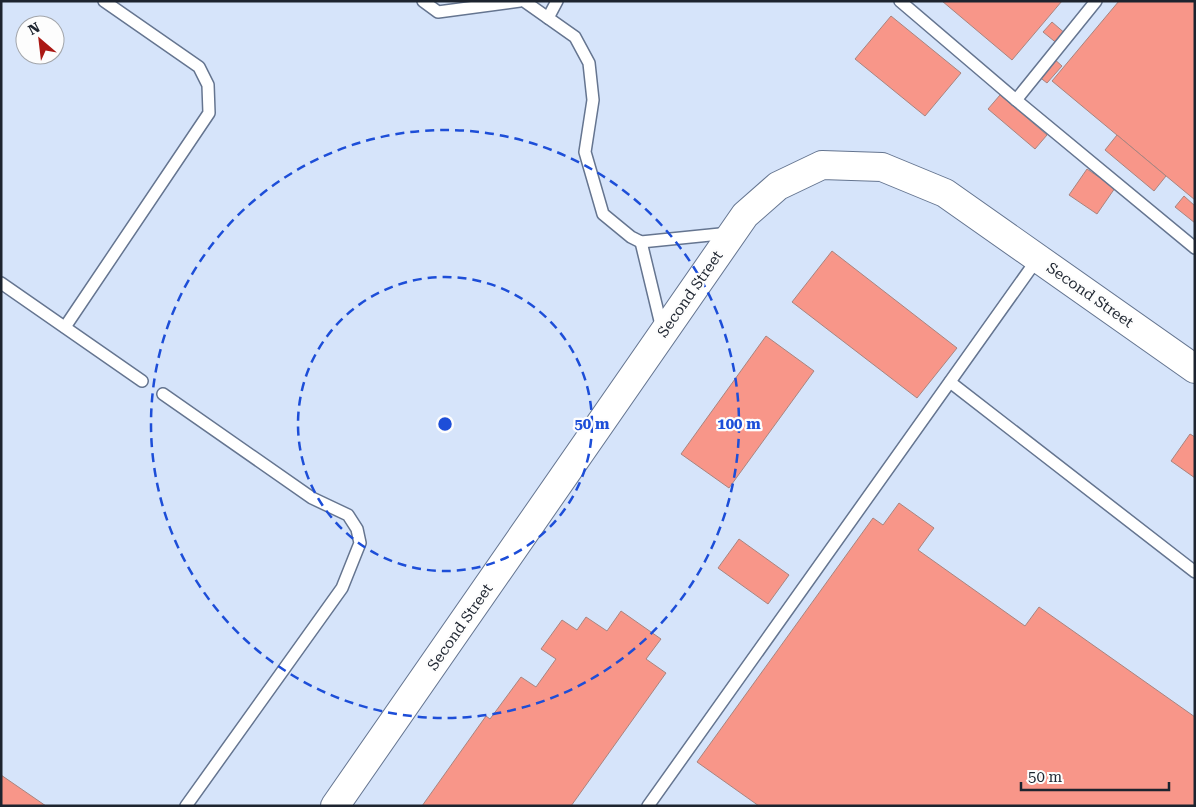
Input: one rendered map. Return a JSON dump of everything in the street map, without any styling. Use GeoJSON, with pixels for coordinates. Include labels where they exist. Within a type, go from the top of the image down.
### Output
{"type":"FeatureCollection","features":[{"type":"Feature","properties":{"kind":"street","name":"Second Street"},"geometry":{"type":"LineString","coordinates":[[335,806],[745,215],[778,186],[822,165],[882,167],[945,193],[1195,369]]}},
{"type":"Feature","properties":{"kind":"lane"},"geometry":{"type":"LineString","coordinates":[[65,327],[208,113],[208,85],[198,67],[104,1]]}},
{"type":"Feature","properties":{"kind":"lane"},"geometry":{"type":"LineString","coordinates":[[423,1],[438,12],[520,1]]}},
{"type":"Feature","properties":{"kind":"lane"},"geometry":{"type":"LineString","coordinates":[[524,1],[575,37],[589,64],[593,100],[585,152],[603,214],[631,237],[641,242],[733,232]]}},
{"type":"Feature","properties":{"kind":"lane"},"geometry":{"type":"LineString","coordinates":[[548,18],[558,1]]}},
{"type":"Feature","properties":{"kind":"lane"},"geometry":{"type":"LineString","coordinates":[[900,1],[1195,248]]}},
{"type":"Feature","properties":{"kind":"lane"},"geometry":{"type":"LineString","coordinates":[[1016,100],[1096,1]]}},
{"type":"Feature","properties":{"kind":"lane"},"geometry":{"type":"LineString","coordinates":[[641,242],[663,334]]}},
{"type":"Feature","properties":{"kind":"lane"},"geometry":{"type":"LineString","coordinates":[[648,806],[1038,258]]}},
{"type":"Feature","properties":{"kind":"lane"},"geometry":{"type":"LineString","coordinates":[[1,282],[142,381]]}},
{"type":"Feature","properties":{"kind":"lane"},"geometry":{"type":"LineString","coordinates":[[950,382],[1195,572]]}},
{"type":"Feature","properties":{"kind":"lane"},"geometry":{"type":"LineString","coordinates":[[163,394],[312,498],[348,515],[357,529],[360,543],[342,588],[186,806]]}},
{"type":"Feature","properties":{"kind":"shaded area"},"geometry":{"type":"Polygon","coordinates":[[[1,1],[1195,1],[1195,806],[1,806],[1,1]]]}},
{"type":"Feature","properties":{"kind":"building"},"geometry":{"type":"Polygon","coordinates":[[[942,1],[1062,1],[1012,60],[942,1]]]}},
{"type":"Feature","properties":{"kind":"building"},"geometry":{"type":"Polygon","coordinates":[[[1119,1],[1195,1],[1195,200],[1052,81],[1119,1]]]}},
{"type":"Feature","properties":{"kind":"building"},"geometry":{"type":"Polygon","coordinates":[[[891,16],[961,73],[925,116],[855,59],[891,16]]]}},
{"type":"Feature","properties":{"kind":"building"},"geometry":{"type":"Polygon","coordinates":[[[1052,22],[1067,35],[1059,45],[1043,32],[1052,22]]]}},
{"type":"Feature","properties":{"kind":"building"},"geometry":{"type":"Polygon","coordinates":[[[1053,58],[1062,66],[1047,83],[1038,76],[1053,58]]]}},
{"type":"Feature","properties":{"kind":"building"},"geometry":{"type":"Polygon","coordinates":[[[1000,95],[1047,135],[1035,149],[988,109],[1000,95]]]}},
{"type":"Feature","properties":{"kind":"building"},"geometry":{"type":"Polygon","coordinates":[[[1117,135],[1166,176],[1154,191],[1105,150],[1117,135]]]}},
{"type":"Feature","properties":{"kind":"building"},"geometry":{"type":"Polygon","coordinates":[[[1087,169],[1115,188],[1097,214],[1069,195],[1087,169]]]}},
{"type":"Feature","properties":{"kind":"building"},"geometry":{"type":"Polygon","coordinates":[[[1184,196],[1195,206],[1195,223],[1175,207],[1184,196]]]}},
{"type":"Feature","properties":{"kind":"building"},"geometry":{"type":"Polygon","coordinates":[[[832,251],[957,348],[917,398],[792,302],[832,251]]]}},
{"type":"Feature","properties":{"kind":"building"},"geometry":{"type":"Polygon","coordinates":[[[766,336],[814,371],[729,488],[681,454],[766,336]]]}},
{"type":"Feature","properties":{"kind":"building"},"geometry":{"type":"Polygon","coordinates":[[[1190,434],[1195,437],[1195,478],[1171,461],[1190,434]]]}},
{"type":"Feature","properties":{"kind":"building"},"geometry":{"type":"Polygon","coordinates":[[[899,503],[934,528],[918,550],[1025,626],[1039,607],[1195,717],[1195,806],[759,806],[697,762],[873,518],[883,525],[899,503]]]}},
{"type":"Feature","properties":{"kind":"building"},"geometry":{"type":"Polygon","coordinates":[[[739,539],[789,575],[768,604],[718,568],[739,539]]]}},
{"type":"Feature","properties":{"kind":"building"},"geometry":{"type":"Polygon","coordinates":[[[621,611],[661,639],[646,659],[666,673],[571,806],[422,806],[486,716],[490,719],[521,677],[536,687],[556,659],[541,649],[562,620],[577,630],[586,617],[607,631],[621,611]]]}},
{"type":"Feature","properties":{"kind":"building"},"geometry":{"type":"Polygon","coordinates":[[[1,775],[46,806],[1,806],[1,775]]]}}]}
